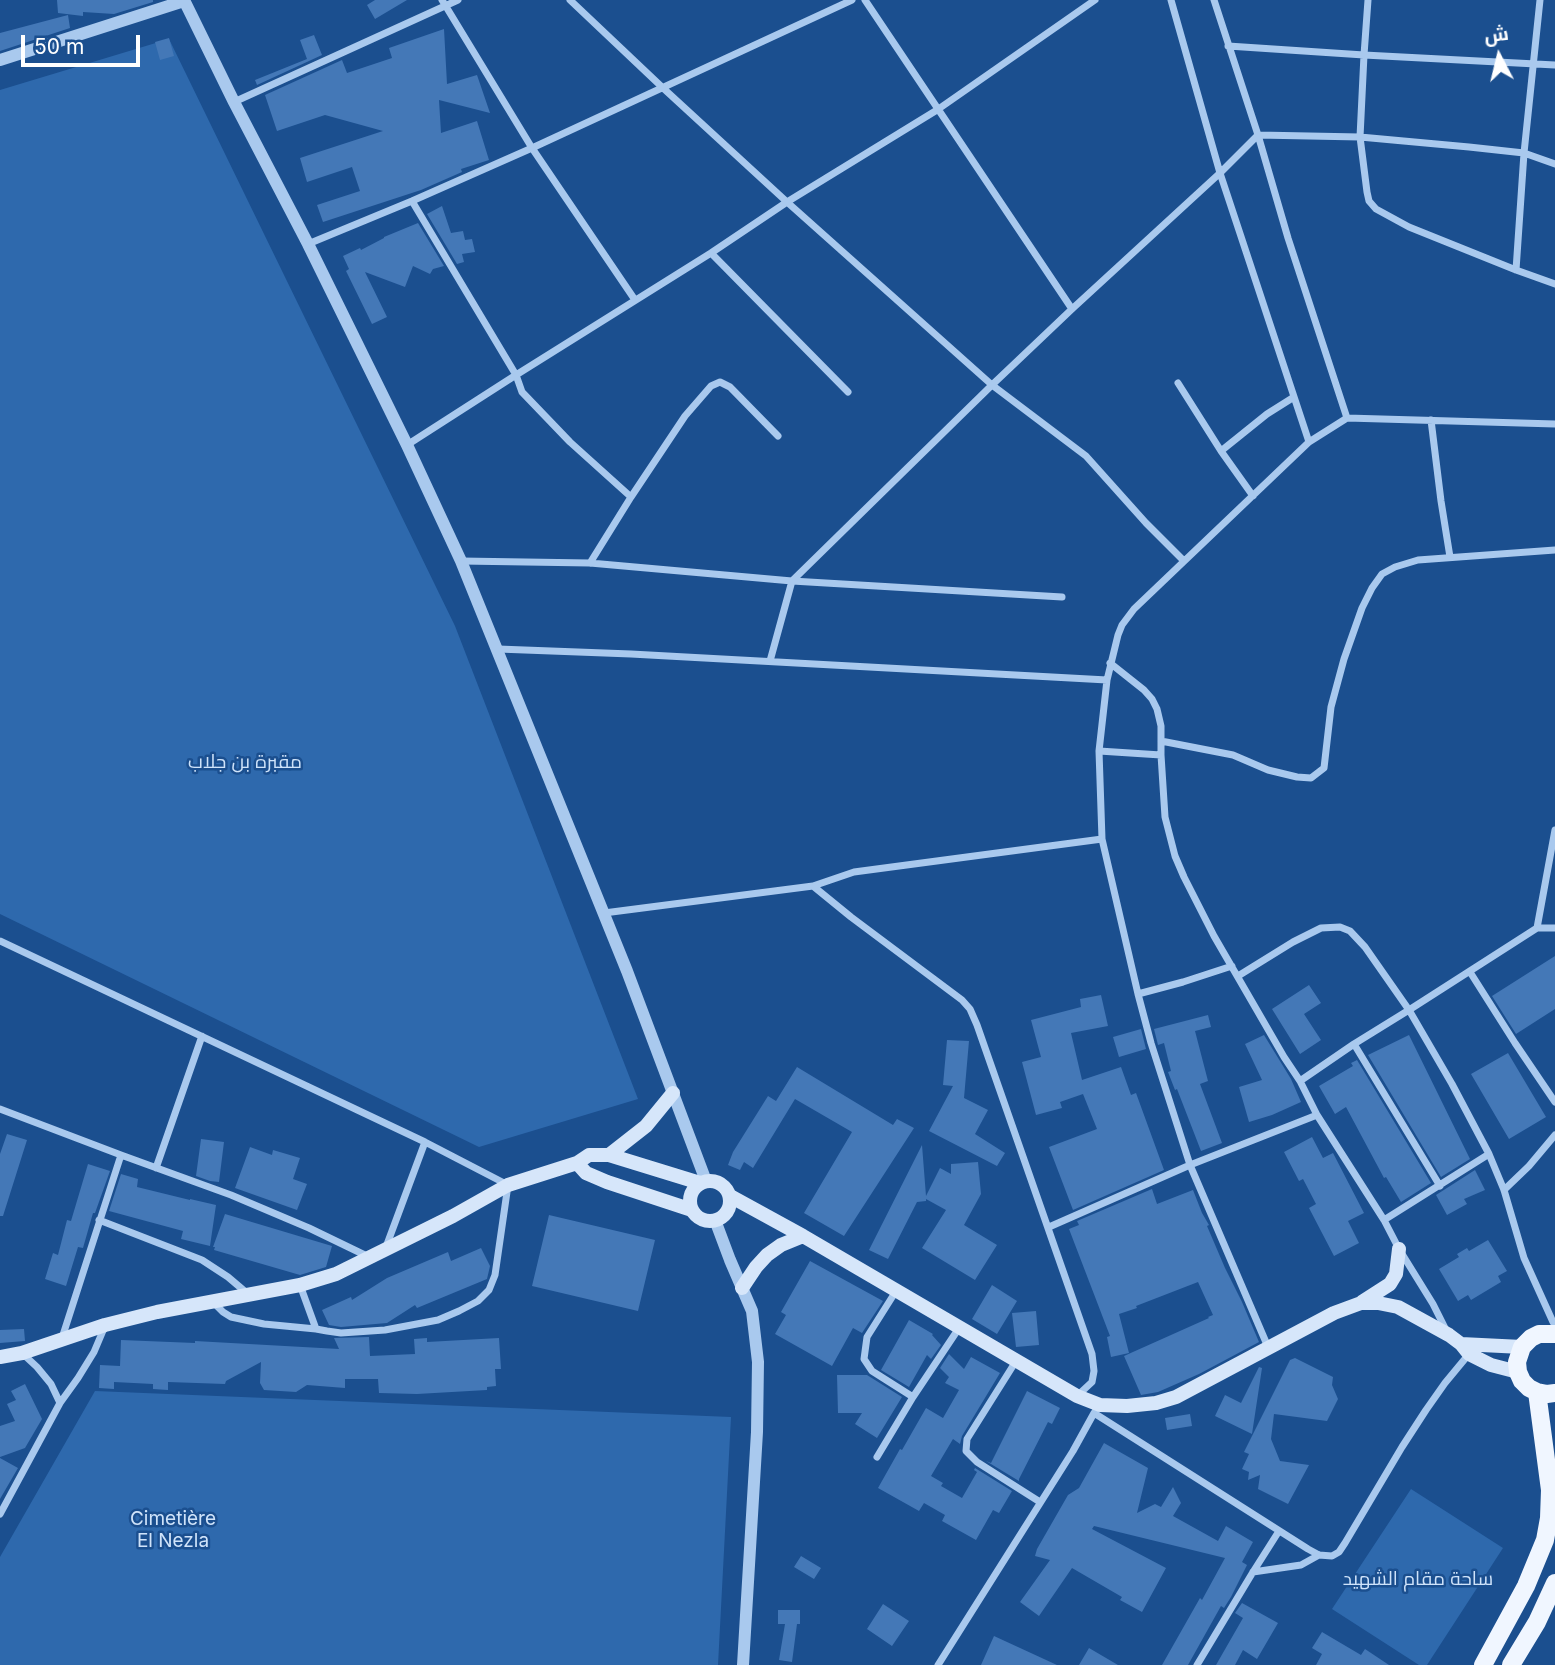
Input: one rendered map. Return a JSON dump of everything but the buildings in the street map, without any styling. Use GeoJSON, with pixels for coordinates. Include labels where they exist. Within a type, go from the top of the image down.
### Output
{"type":"FeatureCollection","features":[{"type":"Feature","properties":{"kind":"main road"},"geometry":{"type":"LineString","coordinates":[[609,1156],[646,1126],[673,1093]]}},
{"type":"Feature","properties":{"kind":"main road"},"geometry":{"type":"LineString","coordinates":[[0,1357],[22,1353],[105,1325],[157,1312],[300,1285],[336,1274],[453,1216],[508,1185],[577,1163],[589,1155],[609,1156],[703,1182],[718,1182],[730,1196],[1097,1409],[1156,1403],[1177,1396],[1334,1313],[1361,1303],[1390,1284],[1396,1275],[1399,1249]]}},
{"type":"Feature","properties":{"kind":"main road"},"geometry":{"type":"LineString","coordinates":[[577,1163],[586,1173],[692,1210],[708,1221],[726,1213],[730,1196]]}},
{"type":"Feature","properties":{"kind":"main road"},"geometry":{"type":"LineString","coordinates":[[692,1210],[692,1192],[703,1182]]}},
{"type":"Feature","properties":{"kind":"main road"},"geometry":{"type":"LineString","coordinates":[[743,1288],[767,1255],[781,1245],[803,1236]]}},
{"type":"Feature","properties":{"kind":"main road"},"geometry":{"type":"LineString","coordinates":[[1361,1303],[1398,1307],[1464,1344],[1491,1364],[1518,1372]]}},
{"type":"Feature","properties":{"kind":"main road"},"geometry":{"type":"LineString","coordinates":[[1483,1665],[1526,1586],[1545,1540],[1550,1490],[1546,1393],[1529,1388],[1522,1381],[1517,1362],[1522,1347],[1531,1338],[1553,1327]]}},
{"type":"Feature","properties":{"kind":"main road"},"geometry":{"type":"LineString","coordinates":[[1464,1344],[1522,1347]]}},
{"type":"Feature","properties":{"kind":"main road"},"geometry":{"type":"LineString","coordinates":[[1511,1665],[1537,1622],[1555,1583]]}},
{"type":"Feature","properties":{"kind":"street"},"geometry":{"type":"LineString","coordinates":[[0,60],[184,0],[407,444],[461,561],[604,913],[673,1093],[703,1182]]}},
{"type":"Feature","properties":{"kind":"street"},"geometry":{"type":"LineString","coordinates":[[234,102],[444,3],[458,0]]}},
{"type":"Feature","properties":{"kind":"street"},"geometry":{"type":"LineString","coordinates":[[570,0],[787,202],[992,385],[1086,456],[1184,561]]}},
{"type":"Feature","properties":{"kind":"street"},"geometry":{"type":"LineString","coordinates":[[308,244],[532,148],[852,0]]}},
{"type":"Feature","properties":{"kind":"street"},"geometry":{"type":"LineString","coordinates":[[865,0],[1072,309]]}},
{"type":"Feature","properties":{"kind":"street"},"geometry":{"type":"LineString","coordinates":[[407,444],[711,253],[787,202],[937,110],[1095,0]]}},
{"type":"Feature","properties":{"kind":"street"},"geometry":{"type":"LineString","coordinates":[[1171,0],[1220,173],[1309,442]]}},
{"type":"Feature","properties":{"kind":"street"},"geometry":{"type":"LineString","coordinates":[[1214,0],[1258,135],[1287,238],[1347,418]]}},
{"type":"Feature","properties":{"kind":"street"},"geometry":{"type":"LineString","coordinates":[[1368,0],[1360,137],[1369,201],[1376,209],[1409,226],[1555,284]]}},
{"type":"Feature","properties":{"kind":"street"},"geometry":{"type":"LineString","coordinates":[[1516,270],[1524,153],[1541,0]]}},
{"type":"Feature","properties":{"kind":"street"},"geometry":{"type":"LineString","coordinates":[[444,3],[532,148],[635,300]]}},
{"type":"Feature","properties":{"kind":"street"},"geometry":{"type":"LineString","coordinates":[[1228,46],[1555,65]]}},
{"type":"Feature","properties":{"kind":"street"},"geometry":{"type":"LineString","coordinates":[[770,661],[792,580],[992,385],[1258,135],[1360,137],[1524,153],[1555,164]]}},
{"type":"Feature","properties":{"kind":"street"},"geometry":{"type":"LineString","coordinates":[[412,201],[516,375],[519,388],[570,442],[631,497]]}},
{"type":"Feature","properties":{"kind":"street"},"geometry":{"type":"LineString","coordinates":[[711,253],[848,391]]}},
{"type":"Feature","properties":{"kind":"street"},"geometry":{"type":"LineString","coordinates":[[590,563],[685,416],[702,394],[716,383],[730,387],[778,436]]}},
{"type":"Feature","properties":{"kind":"street"},"geometry":{"type":"LineString","coordinates":[[1178,383],[1253,496]]}},
{"type":"Feature","properties":{"kind":"street"},"geometry":{"type":"LineString","coordinates":[[1222,451],[1267,414],[1294,397]]}},
{"type":"Feature","properties":{"kind":"street"},"geometry":{"type":"LineString","coordinates":[[1268,1348],[1190,1165],[1151,1043],[1102,839],[1099,751],[1107,680],[1118,635],[1126,619],[1141,603],[1309,442],[1347,418],[1555,424]]}},
{"type":"Feature","properties":{"kind":"street"},"geometry":{"type":"LineString","coordinates":[[1431,420],[1450,557]]}},
{"type":"Feature","properties":{"kind":"street"},"geometry":{"type":"LineString","coordinates":[[1161,741],[1233,755],[1268,770],[1311,778],[1324,768],[1331,707],[1344,659],[1362,608],[1371,588],[1382,574],[1418,559],[1555,550]]}},
{"type":"Feature","properties":{"kind":"street"},"geometry":{"type":"LineString","coordinates":[[461,561],[590,563],[792,580],[1062,597]]}},
{"type":"Feature","properties":{"kind":"street"},"geometry":{"type":"LineString","coordinates":[[498,649],[631,653],[1107,680]]}},
{"type":"Feature","properties":{"kind":"street"},"geometry":{"type":"LineString","coordinates":[[938,1665],[1097,1409],[1279,1531],[1319,1555],[1332,1556],[1339,1552],[1402,1447],[1445,1383],[1464,1344],[1433,1304],[1384,1220],[1317,1115],[1202,913],[1175,856],[1165,817],[1159,718],[1152,699],[1144,690],[1110,663]]}},
{"type":"Feature","properties":{"kind":"street"},"geometry":{"type":"LineString","coordinates":[[1099,751],[1161,755]]}},
{"type":"Feature","properties":{"kind":"street"},"geometry":{"type":"LineString","coordinates":[[1537,928],[1555,830]]}},
{"type":"Feature","properties":{"kind":"street"},"geometry":{"type":"LineString","coordinates":[[604,913],[813,886],[854,872],[1102,839]]}},
{"type":"Feature","properties":{"kind":"street"},"geometry":{"type":"LineString","coordinates":[[813,886],[939,981],[970,1009],[1092,1354],[1092,1382],[1077,1396]]}},
{"type":"Feature","properties":{"kind":"street"},"geometry":{"type":"LineString","coordinates":[[1237,976],[1321,928],[1340,927],[1349,931],[1365,947],[1409,1010],[1489,1154],[1504,1190],[1524,1258],[1553,1327]]}},
{"type":"Feature","properties":{"kind":"street"},"geometry":{"type":"LineString","coordinates":[[1300,1081],[1353,1044],[1537,928],[1555,928]]}},
{"type":"Feature","properties":{"kind":"street"},"geometry":{"type":"LineString","coordinates":[[0,941],[425,1142],[508,1185],[495,1275],[489,1290],[478,1301],[438,1320],[384,1330],[341,1333],[264,1324],[231,1317],[212,1302]]}},
{"type":"Feature","properties":{"kind":"street"},"geometry":{"type":"LineString","coordinates":[[1138,994],[1232,966]]}},
{"type":"Feature","properties":{"kind":"street"},"geometry":{"type":"LineString","coordinates":[[1470,972],[1555,1102]]}},
{"type":"Feature","properties":{"kind":"street"},"geometry":{"type":"LineString","coordinates":[[156,1168],[201,1036]]}},
{"type":"Feature","properties":{"kind":"street"},"geometry":{"type":"LineString","coordinates":[[1353,1044],[1440,1186]]}},
{"type":"Feature","properties":{"kind":"street"},"geometry":{"type":"LineString","coordinates":[[0,1110],[231,1195],[369,1257]]}},
{"type":"Feature","properties":{"kind":"street"},"geometry":{"type":"LineString","coordinates":[[1049,1227],[1190,1165],[1317,1115]]}},
{"type":"Feature","properties":{"kind":"street"},"geometry":{"type":"LineString","coordinates":[[1504,1190],[1529,1167],[1555,1135]]}},
{"type":"Feature","properties":{"kind":"street"},"geometry":{"type":"LineString","coordinates":[[386,1249],[425,1142]]}},
{"type":"Feature","properties":{"kind":"street"},"geometry":{"type":"LineString","coordinates":[[1384,1220],[1489,1154]]}},
{"type":"Feature","properties":{"kind":"street"},"geometry":{"type":"LineString","coordinates":[[62,1339],[121,1155]]}},
{"type":"Feature","properties":{"kind":"street"},"geometry":{"type":"LineString","coordinates":[[99,1220],[202,1261],[228,1277],[248,1294]]}},
{"type":"Feature","properties":{"kind":"street"},"geometry":{"type":"LineString","coordinates":[[715,1220],[752,1311],[756,1334],[757,1432],[743,1665]]}},
{"type":"Feature","properties":{"kind":"street"},"geometry":{"type":"LineString","coordinates":[[300,1285],[316,1329]]}},
{"type":"Feature","properties":{"kind":"street"},"geometry":{"type":"LineString","coordinates":[[896,1291],[867,1337],[864,1359],[872,1371],[914,1397]]}},
{"type":"Feature","properties":{"kind":"street"},"geometry":{"type":"LineString","coordinates":[[0,1514],[60,1403],[89,1360],[105,1325]]}},
{"type":"Feature","properties":{"kind":"street"},"geometry":{"type":"LineString","coordinates":[[877,1457],[959,1328]]}},
{"type":"Feature","properties":{"kind":"street"},"geometry":{"type":"LineString","coordinates":[[22,1353],[51,1384],[60,1403]]}},
{"type":"Feature","properties":{"kind":"street"},"geometry":{"type":"LineString","coordinates":[[1016,1361],[967,1440],[966,1451],[977,1462],[1040,1502]]}},
{"type":"Feature","properties":{"kind":"street"},"geometry":{"type":"LineString","coordinates":[[1198,1665],[1279,1531]]}},
{"type":"Feature","properties":{"kind":"street"},"geometry":{"type":"LineString","coordinates":[[1252,1572],[1301,1564],[1319,1555]]}},
{"type":"Feature","properties":{"kind":"green space","name":"مقبرة بن جلاب"},"geometry":{"type":"Polygon","coordinates":[[[169,39],[455,626],[638,1099],[479,1147],[0,914],[0,90],[169,39]]]}},
{"type":"Feature","properties":{"kind":"green space","name":"Cimetière El Nezla"},"geometry":{"type":"Polygon","coordinates":[[[95,1391],[731,1417],[718,1665],[0,1665],[0,1557],[95,1391]]]}},
{"type":"Feature","properties":{"kind":"green space","name":"ساحة مقام الشهيد"},"geometry":{"type":"Polygon","coordinates":[[[1411,1489],[1503,1548],[1427,1665],[1419,1665],[1332,1609],[1411,1489]]]}}]}
